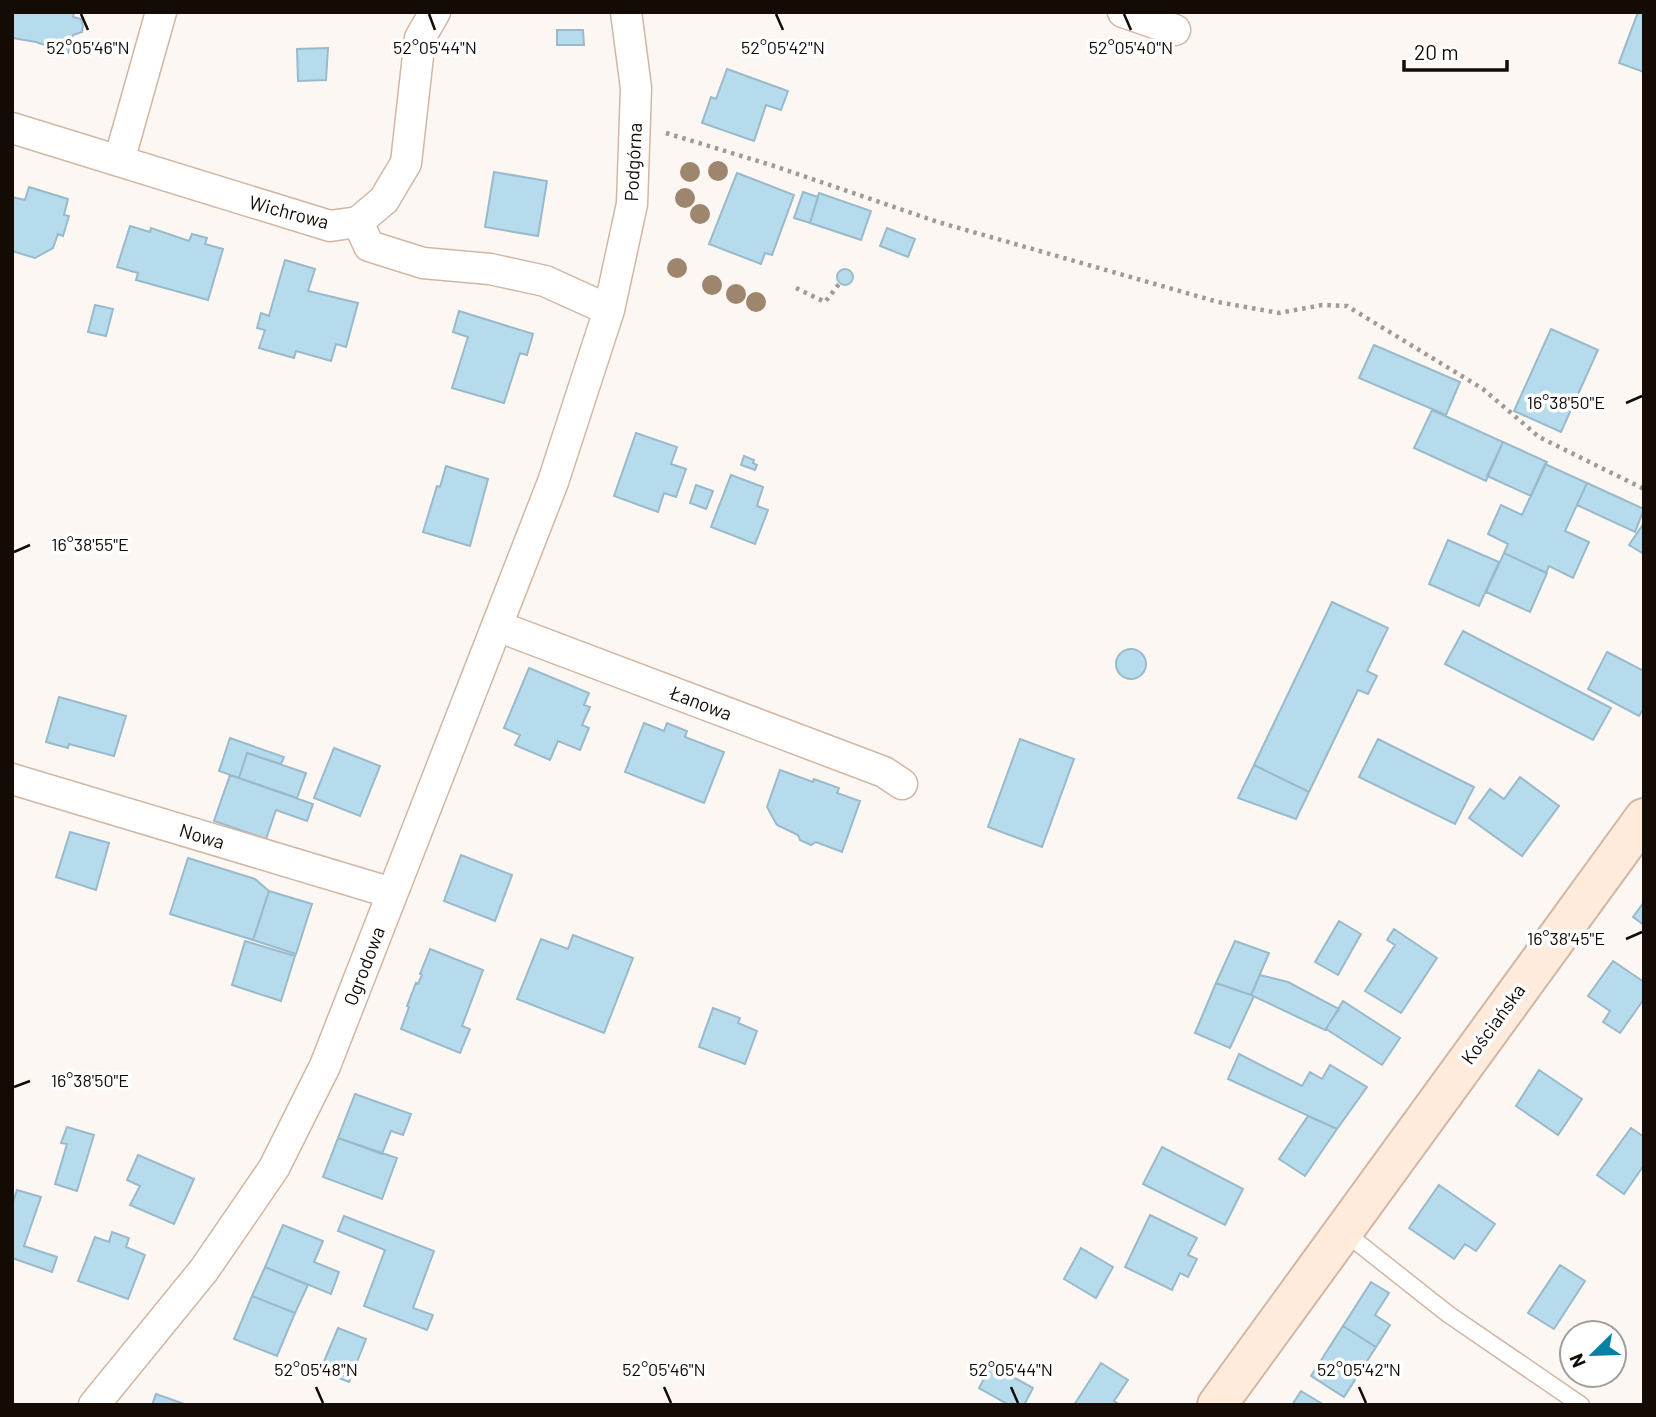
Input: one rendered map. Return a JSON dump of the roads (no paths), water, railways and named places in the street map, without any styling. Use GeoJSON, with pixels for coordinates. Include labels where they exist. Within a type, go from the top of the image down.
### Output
{"type":"FeatureCollection","features":[{"type":"Feature","properties":{"kind":"main road","name":"Kościańska"},"geometry":{"type":"LineString","coordinates":[[1217,1405],[1644,818]]}},
{"type":"Feature","properties":{"kind":"street"},"geometry":{"type":"LineString","coordinates":[[119,161],[160,12]]}},
{"type":"Feature","properties":{"kind":"street","name":"Wichrowa"},"geometry":{"type":"LineString","coordinates":[[12,128],[330,226],[358,222],[383,200],[406,163],[421,38],[435,12]]}},
{"type":"Feature","properties":{"kind":"street","name":"Podgórna"},"geometry":{"type":"LineString","coordinates":[[553,482],[609,310],[632,204],[636,88],[626,12]]}},
{"type":"Feature","properties":{"kind":"street"},"geometry":{"type":"LineString","coordinates":[[1123,12],[1175,30]]}},
{"type":"Feature","properties":{"kind":"street"},"geometry":{"type":"LineString","coordinates":[[358,222],[369,246],[423,263],[490,269],[545,281],[609,310]]}},
{"type":"Feature","properties":{"kind":"street","name":"Ogrodowa"},"geometry":{"type":"LineString","coordinates":[[94,1405],[204,1270],[274,1168],[325,1066],[553,482]]}},
{"type":"Feature","properties":{"kind":"street","name":"Łanowa"},"geometry":{"type":"LineString","coordinates":[[497,626],[884,772],[902,784]]}},
{"type":"Feature","properties":{"kind":"street","name":"Nowa"},"geometry":{"type":"LineString","coordinates":[[12,779],[392,893]]}},
{"type":"Feature","properties":{"kind":"lane"},"geometry":{"type":"LineString","coordinates":[[1343,1231],[1448,1314],[1581,1405]]}}]}
